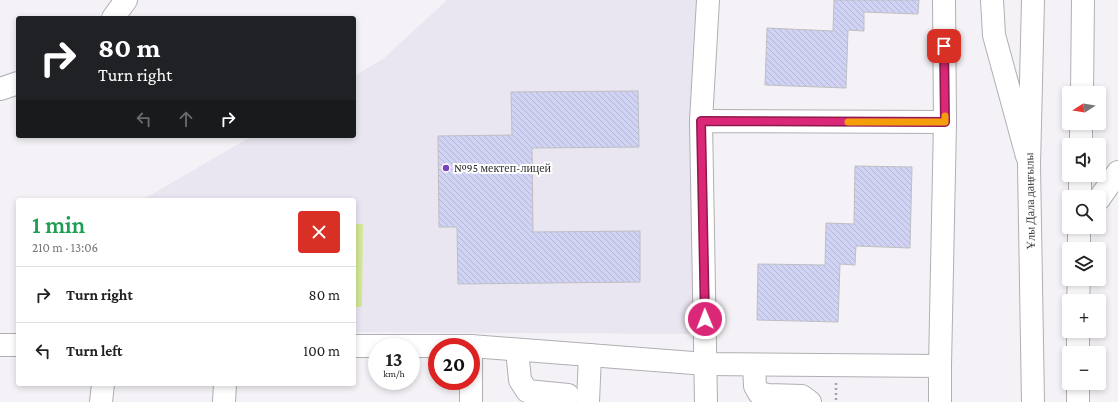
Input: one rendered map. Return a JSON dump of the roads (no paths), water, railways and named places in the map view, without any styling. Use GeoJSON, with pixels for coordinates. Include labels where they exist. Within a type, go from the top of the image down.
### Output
{"type":"FeatureCollection","features":[{"type":"Feature","properties":{"kind":"main road"},"geometry":{"type":"LineString","coordinates":[[114,16],[126,0]]}},
{"type":"Feature","properties":{"kind":"main road"},"geometry":{"type":"LineString","coordinates":[[706,402],[701,121],[708,0]]}},
{"type":"Feature","properties":{"kind":"main road"},"geometry":{"type":"LineString","coordinates":[[940,402],[945,122],[944,0]]}},
{"type":"Feature","properties":{"kind":"main road"},"geometry":{"type":"LineString","coordinates":[[992,0],[994,35],[1029,166]]}},
{"type":"Feature","properties":{"kind":"main road","name":"Ұлы Дала даңғылы"},"geometry":{"type":"LineString","coordinates":[[1033,0],[1029,166],[1033,402]]}},
{"type":"Feature","properties":{"kind":"main road"},"geometry":{"type":"LineString","coordinates":[[1082,86],[1083,0]]}},
{"type":"Feature","properties":{"kind":"main road"},"geometry":{"type":"LineString","coordinates":[[0,89],[16,84]]}},
{"type":"Feature","properties":{"kind":"main road"},"geometry":{"type":"LineString","coordinates":[[701,121],[945,122]]}},
{"type":"Feature","properties":{"kind":"main road"},"geometry":{"type":"LineString","coordinates":[[1105,190],[1118,172]]}},
{"type":"Feature","properties":{"kind":"main road"},"geometry":{"type":"LineString","coordinates":[[0,345],[16,345]]}},
{"type":"Feature","properties":{"kind":"main road"},"geometry":{"type":"LineString","coordinates":[[356,346],[428,346]]}},
{"type":"Feature","properties":{"kind":"main road"},"geometry":{"type":"LineString","coordinates":[[480,347],[706,364],[940,366]]}},
{"type":"Feature","properties":{"kind":"main road"},"geometry":{"type":"LineString","coordinates":[[517,350],[520,380],[527,391],[568,395]]}},
{"type":"Feature","properties":{"kind":"main road"},"geometry":{"type":"LineString","coordinates":[[588,402],[590,356]]}},
{"type":"Feature","properties":{"kind":"main road"},"geometry":{"type":"LineString","coordinates":[[754,365],[755,386],[759,393],[768,396],[802,396],[810,402]]}},
{"type":"Feature","properties":{"kind":"main road"},"geometry":{"type":"LineString","coordinates":[[101,402],[103,386]]}},
{"type":"Feature","properties":{"kind":"main road"},"geometry":{"type":"LineString","coordinates":[[224,402],[225,386]]}},
{"type":"Feature","properties":{"kind":"main road"},"geometry":{"type":"LineString","coordinates":[[471,390],[471,402]]}},
{"type":"Feature","properties":{"kind":"main road"},"geometry":{"type":"LineString","coordinates":[[1078,390],[1078,402]]}},
{"type":"Feature","properties":{"kind":"place","name":"№95 мектеп-лицей"},"geometry":{"type":"Point","coordinates":[446,168]}}]}
